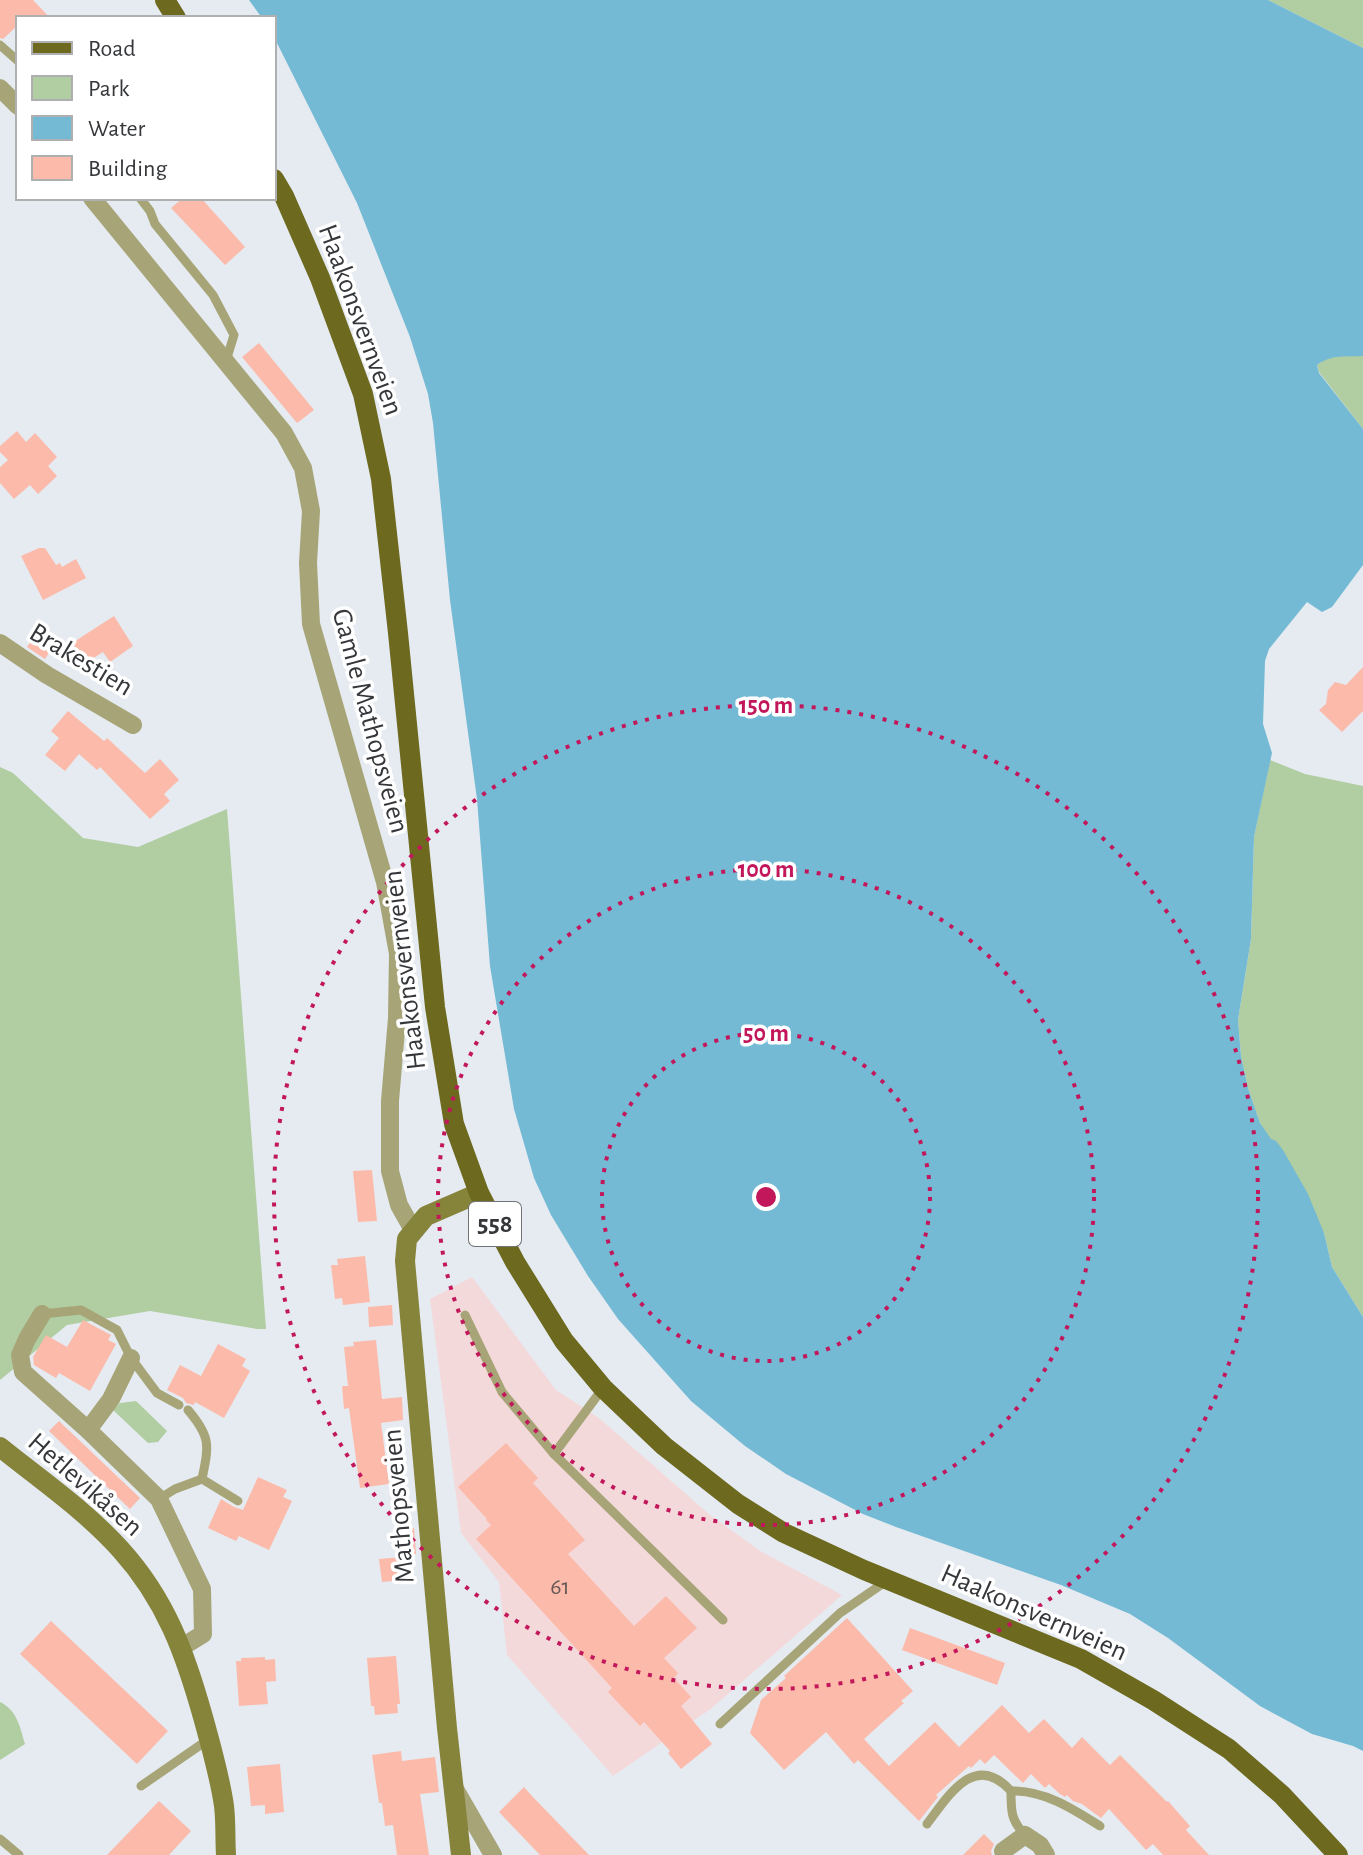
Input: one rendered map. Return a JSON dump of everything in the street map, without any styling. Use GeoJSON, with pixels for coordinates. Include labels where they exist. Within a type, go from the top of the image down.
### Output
{"type":"FeatureCollection","features":[{"type":"Feature","properties":{"kind":"main road","name":"Haakonsvernveien"},"geometry":{"type":"LineString","coordinates":[[276,182],[320,278],[363,394],[381,479],[435,1007],[454,1124],[479,1193],[515,1262],[564,1341],[603,1388],[664,1446],[738,1504],[784,1533],[888,1580],[1081,1659],[1153,1700],[1229,1749],[1282,1795],[1338,1855]]}},
{"type":"Feature","properties":{"kind":"main road"},"geometry":{"type":"LineString","coordinates":[[413,1230],[426,1216],[479,1193]]}},
{"type":"Feature","properties":{"kind":"main road","name":"Mathopsveien"},"geometry":{"type":"LineString","coordinates":[[413,1230],[407,1239],[405,1261],[461,1855]]}},
{"type":"Feature","properties":{"kind":"main road","name":"Hetlevikåsen"},"geometry":{"type":"LineString","coordinates":[[0,1447],[73,1504],[120,1549],[151,1589],[182,1647],[209,1739],[224,1807],[226,1855]]}},
{"type":"Feature","properties":{"kind":"street"},"geometry":{"type":"LineString","coordinates":[[0,88],[16,104]]}},
{"type":"Feature","properties":{"kind":"street","name":"Gamle Mathopsveien"},"geometry":{"type":"LineString","coordinates":[[94,200],[284,433],[303,468],[311,511],[308,563],[311,624],[385,882],[398,954],[397,1018],[390,1101],[390,1171],[399,1205],[413,1230]]}},
{"type":"Feature","properties":{"kind":"street","name":"Brakestien"},"geometry":{"type":"LineString","coordinates":[[0,643],[47,675],[133,725]]}},
{"type":"Feature","properties":{"kind":"street","name":"Hetlevikåsen"},"geometry":{"type":"LineString","coordinates":[[42,1314],[20,1355],[23,1372],[159,1499],[202,1589],[203,1634],[182,1647]]}},
{"type":"Feature","properties":{"kind":"street","name":"Hetlevikåsen"},"geometry":{"type":"LineString","coordinates":[[88,1430],[111,1399],[131,1358]]}},
{"type":"Feature","properties":{"kind":"street"},"geometry":{"type":"LineString","coordinates":[[455,1789],[493,1855]]}},
{"type":"Feature","properties":{"kind":"street"},"geometry":{"type":"LineString","coordinates":[[1003,1851],[1025,1835],[1040,1845],[1046,1855]]}},
{"type":"Feature","properties":{"kind":"lane"},"geometry":{"type":"LineString","coordinates":[[0,45],[16,59]]}},
{"type":"Feature","properties":{"kind":"lane"},"geometry":{"type":"LineString","coordinates":[[142,200],[155,224],[213,295],[220,308],[234,335],[226,361]]}},
{"type":"Feature","properties":{"kind":"lane"},"geometry":{"type":"LineString","coordinates":[[42,1314],[81,1310],[117,1330],[131,1358],[157,1393],[183,1408],[202,1427],[207,1437],[202,1479]]}},
{"type":"Feature","properties":{"kind":"lane"},"geometry":{"type":"LineString","coordinates":[[465,1315],[502,1392],[554,1454],[723,1620]]}},
{"type":"Feature","properties":{"kind":"lane"},"geometry":{"type":"LineString","coordinates":[[554,1454],[603,1388]]}},
{"type":"Feature","properties":{"kind":"lane"},"geometry":{"type":"LineString","coordinates":[[159,1499],[202,1479]]}},
{"type":"Feature","properties":{"kind":"lane"},"geometry":{"type":"LineString","coordinates":[[202,1479],[238,1501]]}},
{"type":"Feature","properties":{"kind":"lane"},"geometry":{"type":"LineString","coordinates":[[720,1724],[840,1613],[888,1580]]}},
{"type":"Feature","properties":{"kind":"lane"},"geometry":{"type":"LineString","coordinates":[[141,1786],[209,1739]]}},
{"type":"Feature","properties":{"kind":"lane"},"geometry":{"type":"LineString","coordinates":[[927,1824],[960,1784],[974,1775],[989,1775],[1001,1780],[1011,1791],[1011,1811],[1016,1825],[1025,1835]]}},
{"type":"Feature","properties":{"kind":"lane"},"geometry":{"type":"LineString","coordinates":[[1011,1791],[1025,1791],[1066,1805],[1100,1826]]}},
{"type":"Feature","properties":{"kind":"lane"},"geometry":{"type":"LineString","coordinates":[[0,1839],[19,1855]]}},
{"type":"Feature","properties":{"kind":"shaded area"},"geometry":{"type":"Polygon","coordinates":[[[472,1277],[556,1390],[599,1418],[710,1515],[762,1552],[842,1595],[712,1708],[613,1776],[507,1655],[499,1582],[461,1533],[430,1299],[472,1277]]]}},
{"type":"Feature","properties":{"kind":"green space"},"geometry":{"type":"Polygon","coordinates":[[[1268,0],[1363,0],[1363,48],[1268,0]]]}},
{"type":"Feature","properties":{"kind":"green space"},"geometry":{"type":"Polygon","coordinates":[[[1334,356],[1363,356],[1363,429],[1319,372],[1317,365],[1334,356]]]}},
{"type":"Feature","properties":{"kind":"green space"},"geometry":{"type":"Polygon","coordinates":[[[1270,760],[1305,774],[1363,786],[1363,1317],[1332,1267],[1324,1233],[1260,1123],[1241,1056],[1238,1020],[1251,939],[1254,837],[1270,760]]]}},
{"type":"Feature","properties":{"kind":"green space"},"geometry":{"type":"Polygon","coordinates":[[[0,767],[13,773],[83,838],[138,847],[227,809],[266,1329],[150,1311],[67,1325],[0,1380],[0,767]]]}},
{"type":"Feature","properties":{"kind":"green space"},"geometry":{"type":"Polygon","coordinates":[[[136,1401],[167,1431],[158,1442],[148,1443],[113,1410],[120,1403],[136,1401]]]}},
{"type":"Feature","properties":{"kind":"green space"},"geometry":{"type":"Polygon","coordinates":[[[0,1702],[14,1714],[25,1744],[0,1760],[0,1702]]]}},
{"type":"Feature","properties":{"kind":"water"},"geometry":{"type":"Polygon","coordinates":[[[249,0],[1268,0],[1363,48],[1363,356],[1334,358],[1317,365],[1319,373],[1363,429],[1363,565],[1332,607],[1322,612],[1307,602],[1269,649],[1265,661],[1263,724],[1272,753],[1254,837],[1251,939],[1238,1020],[1241,1056],[1260,1123],[1283,1150],[1308,1194],[1324,1233],[1332,1267],[1363,1317],[1363,1751],[1312,1734],[1260,1706],[1130,1614],[1061,1585],[863,1514],[786,1474],[745,1446],[691,1401],[618,1319],[588,1276],[551,1215],[534,1178],[514,1109],[490,966],[477,799],[450,600],[428,394],[410,337],[357,203],[276,41],[276,16],[261,16],[249,0]]]}},
{"type":"Feature","properties":{"kind":"building"},"geometry":{"type":"Polygon","coordinates":[[[0,0],[33,0],[48,16],[16,16],[16,27],[3,39],[0,38],[0,0]]]}},
{"type":"Feature","properties":{"kind":"building"},"geometry":{"type":"Polygon","coordinates":[[[181,200],[203,200],[245,247],[225,265],[171,208],[181,200]]]}},
{"type":"Feature","properties":{"kind":"building"},"geometry":{"type":"Polygon","coordinates":[[[259,343],[314,410],[297,423],[242,357],[259,343]]]}},
{"type":"Feature","properties":{"kind":"building"},"geometry":{"type":"Polygon","coordinates":[[[17,431],[26,442],[35,433],[57,457],[48,466],[57,476],[38,494],[30,485],[14,499],[0,483],[0,467],[8,460],[0,452],[0,446],[17,431]]]}},
{"type":"Feature","properties":{"kind":"building"},"geometry":{"type":"Polygon","coordinates":[[[45,548],[56,565],[60,563],[62,567],[76,559],[86,578],[43,600],[21,556],[45,548]]]}},
{"type":"Feature","properties":{"kind":"building"},"geometry":{"type":"Polygon","coordinates":[[[114,616],[133,646],[110,662],[103,652],[79,667],[66,647],[114,616]]]}},
{"type":"Feature","properties":{"kind":"building"},"geometry":{"type":"Polygon","coordinates":[[[38,631],[55,643],[45,659],[27,647],[38,631]]]}},
{"type":"Feature","properties":{"kind":"building"},"geometry":{"type":"Polygon","coordinates":[[[1363,667],[1363,711],[1342,732],[1319,710],[1326,704],[1328,690],[1335,682],[1346,685],[1363,667]]]}},
{"type":"Feature","properties":{"kind":"building"},"geometry":{"type":"Polygon","coordinates":[[[68,711],[104,741],[107,738],[145,773],[160,759],[179,780],[164,794],[170,801],[150,819],[100,767],[97,770],[79,754],[65,771],[45,755],[59,738],[51,731],[68,711]]]}},
{"type":"Feature","properties":{"kind":"building"},"geometry":{"type":"Polygon","coordinates":[[[372,1170],[377,1221],[358,1222],[353,1171],[372,1170]]]}},
{"type":"Feature","properties":{"kind":"building"},"geometry":{"type":"Polygon","coordinates":[[[365,1256],[370,1302],[343,1305],[342,1298],[335,1299],[331,1265],[338,1265],[337,1259],[365,1256]]]}},
{"type":"Feature","properties":{"kind":"building"},"geometry":{"type":"Polygon","coordinates":[[[392,1305],[393,1325],[369,1327],[368,1307],[392,1305]]]}},
{"type":"Feature","properties":{"kind":"building"},"geometry":{"type":"Polygon","coordinates":[[[83,1320],[111,1335],[108,1340],[116,1344],[90,1391],[59,1373],[56,1378],[34,1365],[33,1357],[46,1335],[67,1347],[83,1320]]]}},
{"type":"Feature","properties":{"kind":"building"},"geometry":{"type":"Polygon","coordinates":[[[376,1340],[382,1399],[402,1397],[403,1420],[381,1423],[389,1484],[360,1488],[349,1408],[344,1409],[342,1386],[348,1386],[344,1347],[354,1346],[353,1342],[376,1340]]]}},
{"type":"Feature","properties":{"kind":"building"},"geometry":{"type":"Polygon","coordinates":[[[218,1344],[246,1359],[242,1366],[250,1371],[224,1418],[195,1402],[194,1405],[186,1403],[183,1398],[167,1390],[180,1365],[201,1376],[218,1344]]]}},
{"type":"Feature","properties":{"kind":"building"},"geometry":{"type":"Polygon","coordinates":[[[59,1421],[140,1498],[130,1509],[49,1431],[59,1421]]]}},
{"type":"Feature","properties":{"kind":"building"},"geometry":{"type":"Polygon","coordinates":[[[506,1443],[538,1478],[533,1483],[585,1540],[568,1554],[634,1626],[666,1596],[697,1628],[664,1658],[678,1673],[674,1678],[691,1697],[681,1706],[712,1744],[681,1769],[668,1753],[670,1751],[644,1722],[640,1726],[608,1692],[612,1688],[476,1539],[491,1525],[458,1487],[506,1443]]]}},
{"type":"Feature","properties":{"kind":"building"},"geometry":{"type":"Polygon","coordinates":[[[258,1477],[287,1490],[283,1497],[292,1501],[269,1550],[239,1536],[236,1541],[208,1528],[221,1499],[243,1510],[258,1477]]]}},
{"type":"Feature","properties":{"kind":"building"},"geometry":{"type":"Polygon","coordinates":[[[414,1528],[416,1554],[398,1556],[396,1530],[414,1528]]]}},
{"type":"Feature","properties":{"kind":"building"},"geometry":{"type":"Polygon","coordinates":[[[403,1557],[405,1580],[382,1582],[379,1559],[403,1557]]]}},
{"type":"Feature","properties":{"kind":"building"},"geometry":{"type":"Polygon","coordinates":[[[847,1618],[913,1691],[864,1739],[889,1766],[935,1722],[959,1747],[1002,1705],[1029,1733],[1044,1719],[1072,1748],[1082,1737],[1110,1765],[1120,1755],[1168,1801],[1190,1826],[1186,1830],[1209,1855],[1163,1855],[1153,1844],[1146,1850],[1109,1809],[1101,1818],[1049,1784],[1045,1788],[1031,1774],[1023,1783],[994,1755],[985,1764],[980,1759],[971,1768],[969,1766],[936,1795],[938,1797],[919,1821],[858,1760],[854,1764],[826,1732],[784,1770],[750,1733],[761,1700],[847,1618]]]}},
{"type":"Feature","properties":{"kind":"building"},"geometry":{"type":"Polygon","coordinates":[[[51,1621],[168,1731],[137,1764],[20,1654],[51,1621]]]}},
{"type":"Feature","properties":{"kind":"building"},"geometry":{"type":"Polygon","coordinates":[[[910,1628],[1005,1663],[997,1685],[902,1650],[910,1628]]]}},
{"type":"Feature","properties":{"kind":"building"},"geometry":{"type":"Polygon","coordinates":[[[396,1656],[398,1713],[375,1715],[374,1706],[371,1706],[367,1658],[396,1656]]]}},
{"type":"Feature","properties":{"kind":"building"},"geometry":{"type":"Polygon","coordinates":[[[265,1657],[265,1660],[275,1659],[276,1681],[266,1682],[268,1704],[239,1706],[236,1661],[265,1657]]]}},
{"type":"Feature","properties":{"kind":"building"},"geometry":{"type":"Polygon","coordinates":[[[401,1751],[402,1761],[435,1757],[439,1792],[420,1794],[429,1855],[397,1855],[393,1825],[385,1826],[372,1755],[401,1751]]]}},
{"type":"Feature","properties":{"kind":"building"},"geometry":{"type":"Polygon","coordinates":[[[280,1764],[284,1812],[265,1814],[265,1805],[251,1806],[247,1767],[280,1764]]]}},
{"type":"Feature","properties":{"kind":"building"},"geometry":{"type":"Polygon","coordinates":[[[524,1787],[589,1855],[540,1855],[499,1812],[524,1787]]]}},
{"type":"Feature","properties":{"kind":"building"},"geometry":{"type":"Polygon","coordinates":[[[159,1801],[191,1831],[169,1855],[107,1855],[159,1801]]]}},
{"type":"Feature","properties":{"kind":"building"},"geometry":{"type":"Polygon","coordinates":[[[984,1834],[994,1844],[992,1855],[963,1855],[984,1834]]]}}]}
